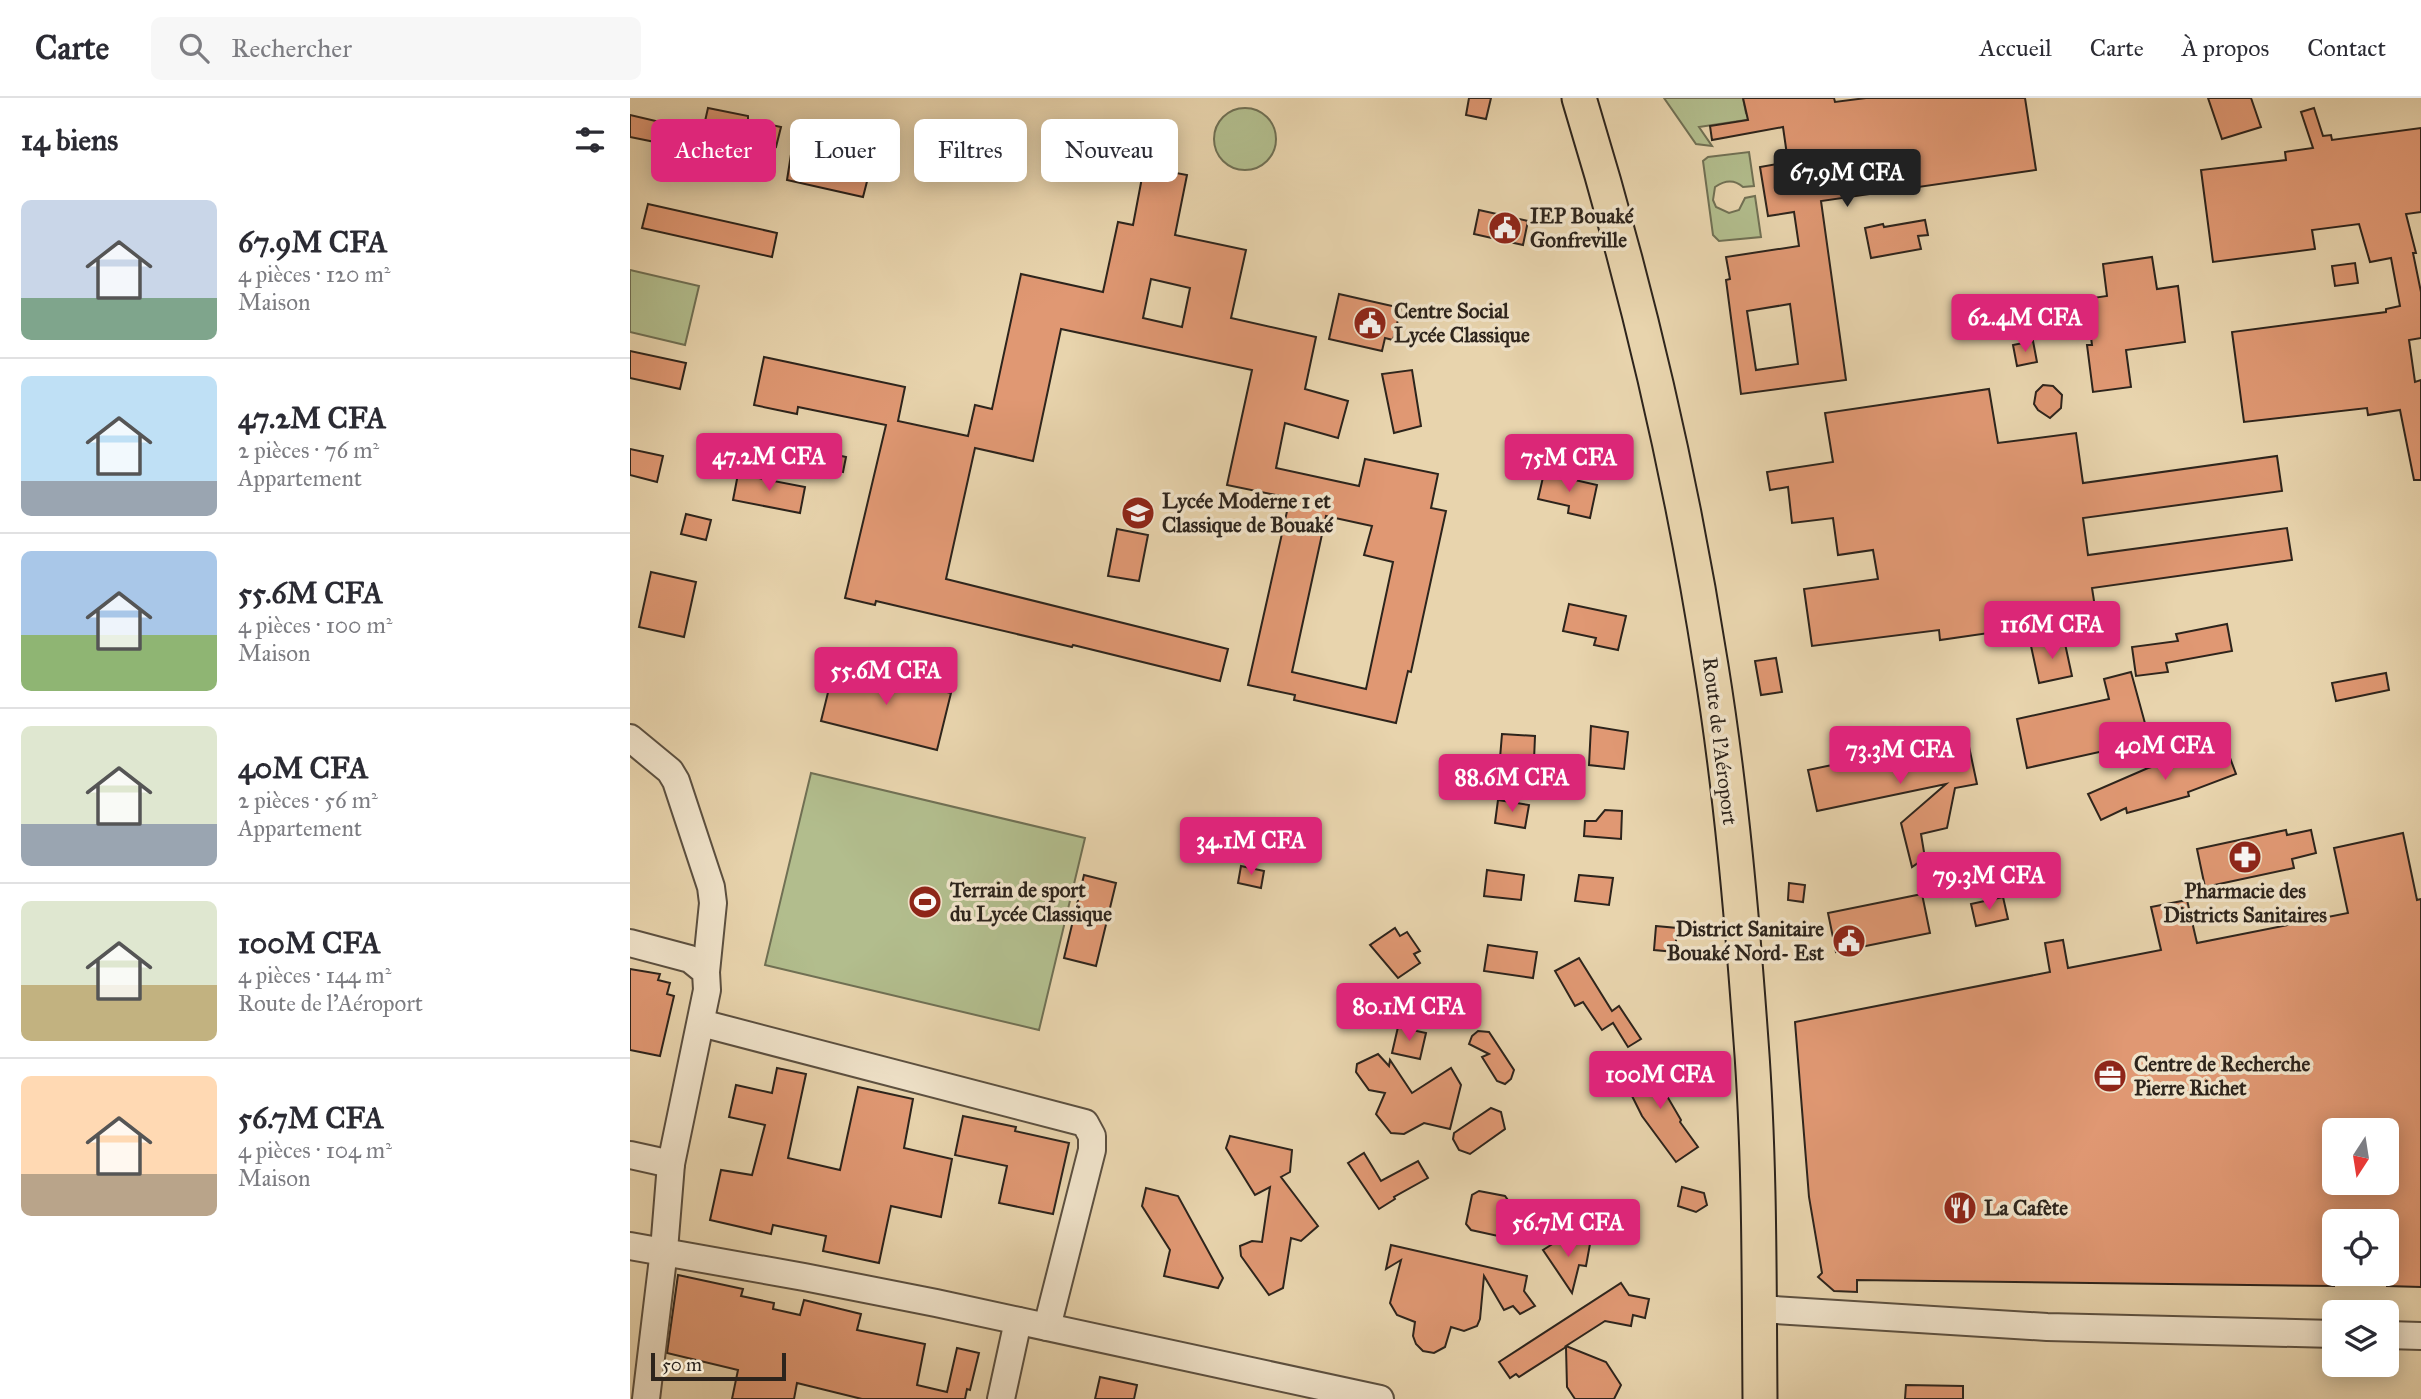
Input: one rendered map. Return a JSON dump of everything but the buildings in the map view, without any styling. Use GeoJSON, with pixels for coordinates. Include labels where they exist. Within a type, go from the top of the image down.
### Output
{"type":"FeatureCollection","features":[{"type":"Feature","properties":{"kind":"main road","name":"Route de l'Aéroport"},"geometry":{"type":"LineString","coordinates":[[1579,98],[1608,192],[1647,341],[1712,666],[1734,842],[1751,1044],[1759,1212],[1760,1399]]}},
{"type":"Feature","properties":{"kind":"street"},"geometry":{"type":"LineString","coordinates":[[630,738],[670,771],[676,781],[711,887],[713,903],[706,972],[707,990],[671,1164],[664,1251],[646,1399]]}},
{"type":"Feature","properties":{"kind":"street"},"geometry":{"type":"LineString","coordinates":[[630,943],[690,959],[706,972]]}},
{"type":"Feature","properties":{"kind":"street"},"geometry":{"type":"LineString","coordinates":[[701,1023],[1085,1123],[1092,1136],[1092,1150],[1047,1327]]}},
{"type":"Feature","properties":{"kind":"street"},"geometry":{"type":"LineString","coordinates":[[630,1155],[671,1164]]}},
{"type":"Feature","properties":{"kind":"street"},"geometry":{"type":"LineString","coordinates":[[630,1246],[1018,1321],[1380,1399]]}},
{"type":"Feature","properties":{"kind":"street"},"geometry":{"type":"LineString","coordinates":[[1759,1309],[2047,1327],[2322,1334]]}},
{"type":"Feature","properties":{"kind":"street"},"geometry":{"type":"LineString","coordinates":[[1001,1399],[1018,1321]]}},
{"type":"Feature","properties":{"kind":"street"},"geometry":{"type":"LineString","coordinates":[[2399,1335],[2421,1336]]}},
{"type":"Feature","properties":{"kind":"green space"},"geometry":{"type":"Polygon","coordinates":[[[1664,98],[1743,98],[1746,113],[1758,111],[1759,118],[1699,127],[1712,146],[1696,144],[1664,98]]]}},
{"type":"Feature","properties":{"kind":"green space"},"geometry":{"type":"Polygon","coordinates":[[[1245,108],[1267,117],[1276,139],[1267,161],[1245,170],[1223,161],[1214,139],[1223,117],[1245,108]]]}},
{"type":"Feature","properties":{"kind":"green space"},"geometry":{"type":"Polygon","coordinates":[[[1749,152],[1754,186],[1743,187],[1729,181],[1722,183],[1715,187],[1713,200],[1716,207],[1729,213],[1739,210],[1745,198],[1755,196],[1761,237],[1719,241],[1713,235],[1703,161],[1708,157],[1749,152]]]}},
{"type":"Feature","properties":{"kind":"green space"},"geometry":{"type":"Polygon","coordinates":[[[630,270],[699,286],[685,345],[630,332],[630,270]]]}},
{"type":"Feature","properties":{"kind":"green space","name":"Terrain de sport du Lycée Classique"},"geometry":{"type":"Polygon","coordinates":[[[811,773],[1085,838],[1039,1030],[765,965],[811,773]]]}},
{"type":"Feature","properties":{"kind":"place","name":"IEP Bouaké Gonfreville"},"geometry":{"type":"Point","coordinates":[1505,228]}},
{"type":"Feature","properties":{"kind":"place","name":"Centre Social Lycée Classique"},"geometry":{"type":"Point","coordinates":[1370,323]}},
{"type":"Feature","properties":{"kind":"place","name":"Lycée Moderne 1 et Classique de Bouaké"},"geometry":{"type":"Point","coordinates":[1138,513]}},
{"type":"Feature","properties":{"kind":"place","name":"Pharmacie des Districts Sanitaires"},"geometry":{"type":"Point","coordinates":[2245,857]}},
{"type":"Feature","properties":{"kind":"place","name":"Terrain de sport du Lycée Classique"},"geometry":{"type":"Point","coordinates":[925,902]}},
{"type":"Feature","properties":{"kind":"place","name":"District Sanitaire Bouaké Nord- Est"},"geometry":{"type":"Point","coordinates":[1849,941]}},
{"type":"Feature","properties":{"kind":"place","name":"Centre de Recherche Pierre Richet"},"geometry":{"type":"Point","coordinates":[2110,1076]}},
{"type":"Feature","properties":{"kind":"place","name":"La Cafète"},"geometry":{"type":"Point","coordinates":[1960,1208]}}]}
